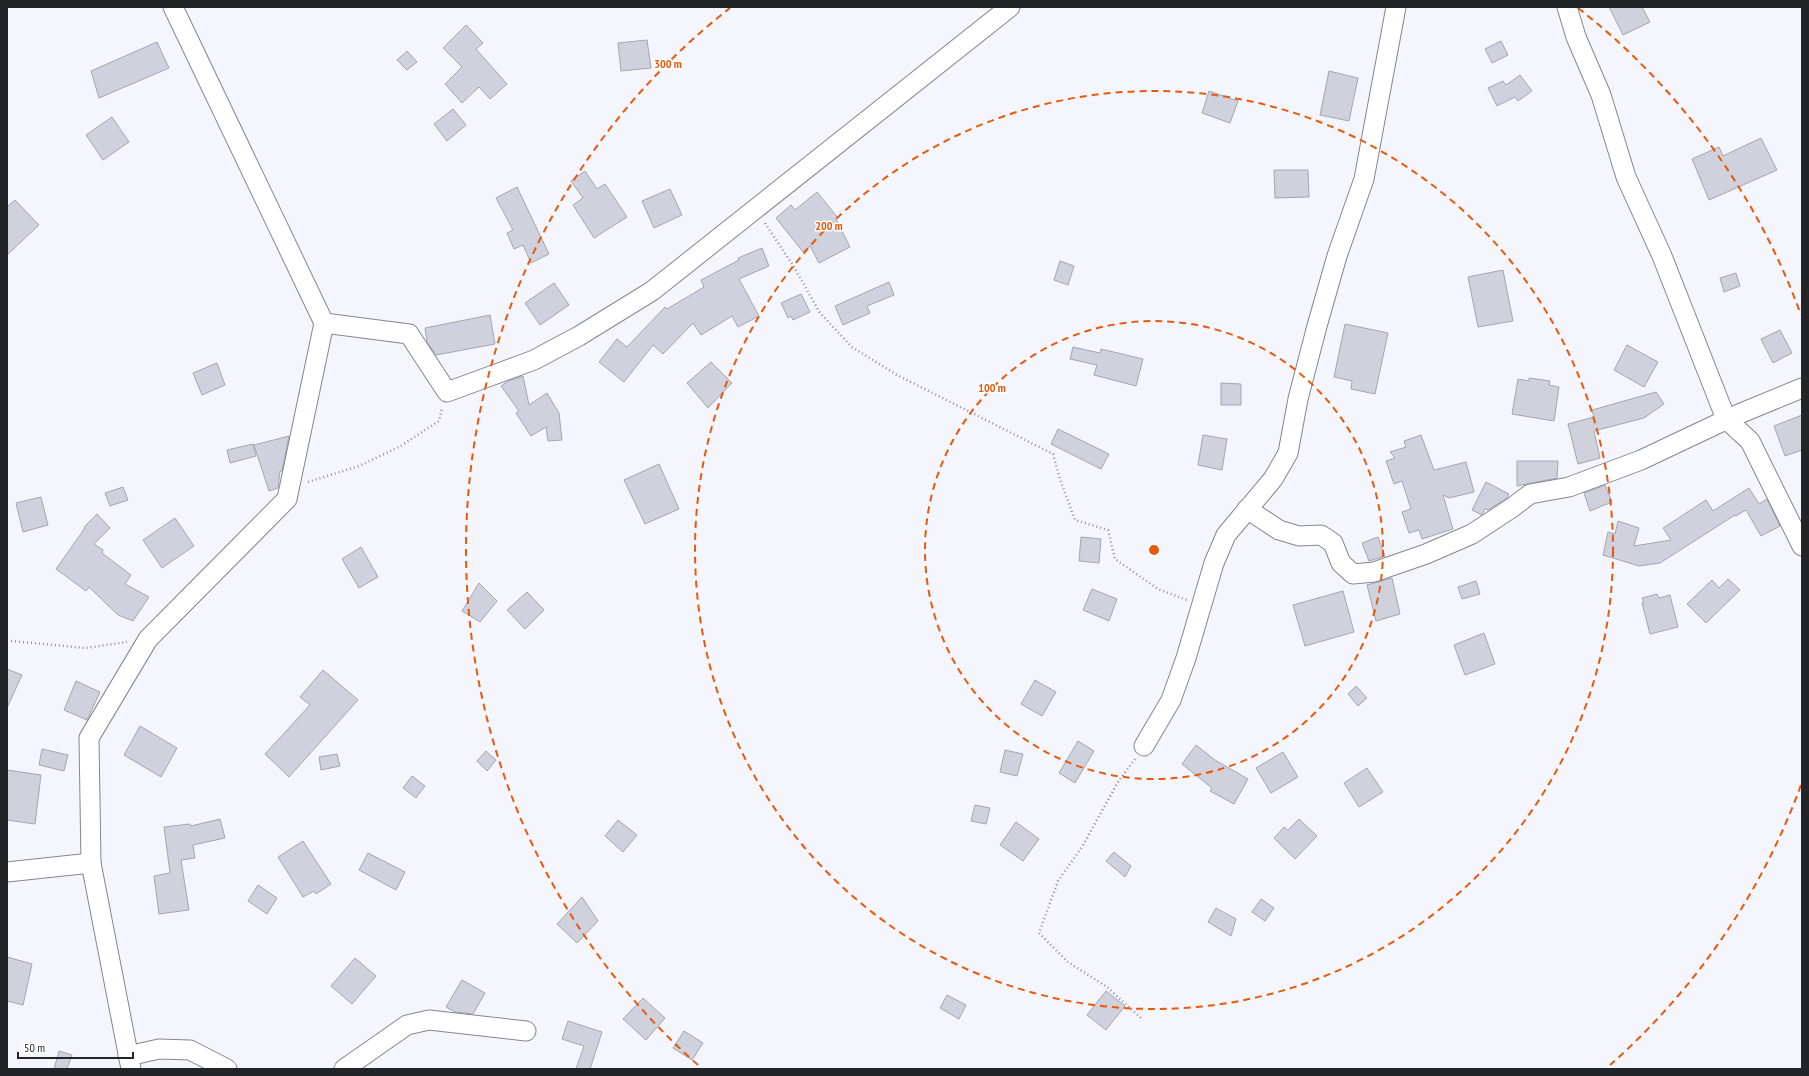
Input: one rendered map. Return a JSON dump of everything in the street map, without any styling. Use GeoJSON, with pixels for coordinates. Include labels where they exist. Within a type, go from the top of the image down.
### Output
{"type":"FeatureCollection","features":[{"type":"Feature","properties":{"kind":"street"},"geometry":{"type":"LineString","coordinates":[[174,7],[324,324],[287,499],[148,639],[89,738],[92,863],[130,1063],[159,1049],[190,1050],[227,1069]]}},
{"type":"Feature","properties":{"kind":"street"},"geometry":{"type":"LineString","coordinates":[[324,324],[409,334],[446,392],[534,360],[578,336],[652,291],[1010,7]]}},
{"type":"Feature","properties":{"kind":"street"},"geometry":{"type":"LineString","coordinates":[[1144,746],[1171,700],[1186,658],[1214,563],[1226,535],[1273,480],[1288,453],[1298,399],[1317,326],[1337,256],[1364,179],[1396,7]]}},
{"type":"Feature","properties":{"kind":"street"},"geometry":{"type":"LineString","coordinates":[[1567,7],[1576,36],[1601,95],[1626,177],[1662,256],[1726,419],[1750,441],[1802,546]]}},
{"type":"Feature","properties":{"kind":"street"},"geometry":{"type":"LineString","coordinates":[[1247,509],[1280,530],[1299,536],[1321,535],[1333,543],[1341,563],[1353,574],[1374,572],[1426,554],[1472,534],[1514,507],[1530,494],[1569,487],[1641,460],[1726,419],[1802,388]]}},
{"type":"Feature","properties":{"kind":"street"},"geometry":{"type":"LineString","coordinates":[[7,872],[92,863]]}},
{"type":"Feature","properties":{"kind":"street"},"geometry":{"type":"LineString","coordinates":[[344,1069],[407,1025],[429,1020],[526,1030]]}},
{"type":"Feature","properties":{"kind":"path"},"geometry":{"type":"LineString","coordinates":[[756,209],[794,267],[820,313],[852,347],[897,375],[1053,454],[1074,520],[1108,530],[1115,559],[1158,589],[1202,605]]}},
{"type":"Feature","properties":{"kind":"path"},"geometry":{"type":"LineString","coordinates":[[289,487],[359,466],[399,447],[439,421],[446,392]]}},
{"type":"Feature","properties":{"kind":"path"},"geometry":{"type":"LineString","coordinates":[[11,641],[86,648],[148,639]]}},
{"type":"Feature","properties":{"kind":"path"},"geometry":{"type":"LineString","coordinates":[[1142,1019],[1107,987],[1068,962],[1038,934],[1058,881],[1082,847],[1118,782],[1144,746]]}},
{"type":"Feature","properties":{"kind":"building"},"geometry":{"type":"Polygon","coordinates":[[[1609,7],[1642,7],[1650,22],[1623,35],[1609,7]]]}},
{"type":"Feature","properties":{"kind":"building"},"geometry":{"type":"Polygon","coordinates":[[[466,25],[483,43],[476,49],[507,84],[490,99],[479,87],[462,103],[445,84],[462,67],[443,48],[466,25]]]}},
{"type":"Feature","properties":{"kind":"building"},"geometry":{"type":"Polygon","coordinates":[[[647,40],[651,68],[621,71],[618,43],[647,40]]]}},
{"type":"Feature","properties":{"kind":"building"},"geometry":{"type":"Polygon","coordinates":[[[1501,41],[1508,55],[1492,63],[1485,49],[1501,41]]]}},
{"type":"Feature","properties":{"kind":"building"},"geometry":{"type":"Polygon","coordinates":[[[157,42],[169,68],[99,98],[91,71],[157,42]]]}},
{"type":"Feature","properties":{"kind":"building"},"geometry":{"type":"Polygon","coordinates":[[[407,51],[417,62],[407,70],[397,60],[407,51]]]}},
{"type":"Feature","properties":{"kind":"building"},"geometry":{"type":"Polygon","coordinates":[[[1329,71],[1358,78],[1349,121],[1320,115],[1329,71]]]}},
{"type":"Feature","properties":{"kind":"building"},"geometry":{"type":"Polygon","coordinates":[[[1520,75],[1532,91],[1518,101],[1515,97],[1497,106],[1488,88],[1503,81],[1506,85],[1520,75]]]}},
{"type":"Feature","properties":{"kind":"building"},"geometry":{"type":"Polygon","coordinates":[[[1209,91],[1238,101],[1230,123],[1202,113],[1209,91]]]}},
{"type":"Feature","properties":{"kind":"building"},"geometry":{"type":"Polygon","coordinates":[[[453,109],[466,125],[447,141],[434,124],[453,109]]]}},
{"type":"Feature","properties":{"kind":"building"},"geometry":{"type":"Polygon","coordinates":[[[112,117],[129,142],[103,160],[86,135],[112,117]]]}},
{"type":"Feature","properties":{"kind":"building"},"geometry":{"type":"Polygon","coordinates":[[[1761,138],[1777,170],[1709,200],[1692,159],[1719,147],[1723,156],[1761,138]]]}},
{"type":"Feature","properties":{"kind":"building"},"geometry":{"type":"Polygon","coordinates":[[[1274,170],[1308,170],[1309,197],[1275,198],[1274,170]]]}},
{"type":"Feature","properties":{"kind":"building"},"geometry":{"type":"Polygon","coordinates":[[[585,171],[597,189],[605,184],[627,217],[594,238],[573,205],[583,198],[571,181],[585,171]]]}},
{"type":"Feature","properties":{"kind":"building"},"geometry":{"type":"Polygon","coordinates":[[[517,187],[549,254],[531,263],[523,245],[514,249],[507,233],[513,230],[496,198],[517,187]]]}},
{"type":"Feature","properties":{"kind":"building"},"geometry":{"type":"Polygon","coordinates":[[[670,189],[682,215],[654,228],[642,201],[670,189]]]}},
{"type":"Feature","properties":{"kind":"building"},"geometry":{"type":"Polygon","coordinates":[[[817,192],[838,218],[836,219],[850,247],[819,263],[810,246],[803,252],[776,218],[791,205],[795,210],[817,192]]]}},
{"type":"Feature","properties":{"kind":"building"},"geometry":{"type":"Polygon","coordinates":[[[15,200],[39,225],[7,255],[7,207],[15,200]]]}},
{"type":"Feature","properties":{"kind":"building"},"geometry":{"type":"Polygon","coordinates":[[[762,248],[769,266],[739,279],[759,316],[738,327],[732,316],[701,335],[693,323],[663,354],[653,345],[624,382],[599,362],[617,339],[627,347],[665,307],[667,309],[704,287],[701,280],[739,260],[738,258],[762,248]]]}},
{"type":"Feature","properties":{"kind":"building"},"geometry":{"type":"Polygon","coordinates":[[[1060,261],[1074,266],[1068,285],[1054,280],[1060,261]]]}},
{"type":"Feature","properties":{"kind":"building"},"geometry":{"type":"Polygon","coordinates":[[[1503,270],[1513,321],[1478,327],[1468,277],[1503,270]]]}},
{"type":"Feature","properties":{"kind":"building"},"geometry":{"type":"Polygon","coordinates":[[[1736,273],[1740,286],[1724,292],[1720,278],[1736,273]]]}},
{"type":"Feature","properties":{"kind":"building"},"geometry":{"type":"Polygon","coordinates":[[[889,282],[894,295],[867,306],[870,313],[843,325],[835,306],[889,282]]]}},
{"type":"Feature","properties":{"kind":"building"},"geometry":{"type":"Polygon","coordinates":[[[554,283],[569,305],[540,325],[525,303],[554,283]]]}},
{"type":"Feature","properties":{"kind":"building"},"geometry":{"type":"Polygon","coordinates":[[[801,294],[810,312],[793,320],[791,316],[788,318],[781,303],[801,294]]]}},
{"type":"Feature","properties":{"kind":"building"},"geometry":{"type":"Polygon","coordinates":[[[490,315],[495,344],[436,355],[427,342],[425,328],[490,315]]]}},
{"type":"Feature","properties":{"kind":"building"},"geometry":{"type":"Polygon","coordinates":[[[1345,324],[1388,333],[1375,394],[1351,389],[1352,381],[1334,377],[1345,324]]]}},
{"type":"Feature","properties":{"kind":"building"},"geometry":{"type":"Polygon","coordinates":[[[1780,330],[1792,353],[1773,363],[1761,339],[1780,330]]]}},
{"type":"Feature","properties":{"kind":"building"},"geometry":{"type":"Polygon","coordinates":[[[1627,345],[1658,362],[1644,387],[1614,370],[1627,345]]]}},
{"type":"Feature","properties":{"kind":"building"},"geometry":{"type":"Polygon","coordinates":[[[1073,347],[1100,353],[1101,349],[1143,359],[1136,386],[1094,375],[1097,365],[1070,359],[1073,347]]]}},
{"type":"Feature","properties":{"kind":"building"},"geometry":{"type":"Polygon","coordinates":[[[711,362],[732,383],[708,408],[687,383],[711,362]]]}},
{"type":"Feature","properties":{"kind":"building"},"geometry":{"type":"Polygon","coordinates":[[[217,363],[225,385],[202,395],[193,373],[217,363]]]}},
{"type":"Feature","properties":{"kind":"building"},"geometry":{"type":"Polygon","coordinates":[[[523,376],[529,405],[547,393],[559,413],[562,440],[548,441],[546,427],[531,436],[516,413],[519,411],[501,386],[508,381],[523,376]]]}},
{"type":"Feature","properties":{"kind":"building"},"geometry":{"type":"Polygon","coordinates":[[[1529,378],[1550,381],[1549,385],[1559,387],[1554,421],[1512,414],[1518,379],[1529,381],[1529,378]]]}},
{"type":"Feature","properties":{"kind":"building"},"geometry":{"type":"Polygon","coordinates":[[[1221,383],[1241,384],[1241,405],[1221,405],[1221,383]]]}},
{"type":"Feature","properties":{"kind":"building"},"geometry":{"type":"Polygon","coordinates":[[[1656,392],[1664,404],[1644,418],[1594,431],[1600,458],[1578,464],[1568,424],[1594,417],[1592,410],[1656,392]]]}},
{"type":"Feature","properties":{"kind":"building"},"geometry":{"type":"Polygon","coordinates":[[[1802,415],[1802,450],[1785,456],[1774,426],[1802,415]]]}},
{"type":"Feature","properties":{"kind":"building"},"geometry":{"type":"Polygon","coordinates":[[[1058,429],[1109,454],[1101,469],[1051,444],[1058,429]]]}},
{"type":"Feature","properties":{"kind":"building"},"geometry":{"type":"Polygon","coordinates":[[[1203,435],[1227,439],[1222,470],[1198,465],[1203,435]]]}},
{"type":"Feature","properties":{"kind":"building"},"geometry":{"type":"Polygon","coordinates":[[[1421,435],[1434,470],[1466,462],[1474,492],[1449,498],[1443,495],[1453,529],[1422,539],[1419,530],[1409,533],[1402,512],[1411,509],[1402,481],[1394,484],[1386,461],[1395,458],[1390,452],[1406,447],[1404,441],[1421,435]]]}},
{"type":"Feature","properties":{"kind":"building"},"geometry":{"type":"Polygon","coordinates":[[[289,436],[282,471],[280,471],[278,488],[269,491],[254,445],[289,436]]]}},
{"type":"Feature","properties":{"kind":"building"},"geometry":{"type":"Polygon","coordinates":[[[253,444],[256,456],[230,463],[227,450],[253,444]]]}},
{"type":"Feature","properties":{"kind":"building"},"geometry":{"type":"Polygon","coordinates":[[[1517,461],[1558,461],[1557,478],[1517,486],[1517,461]]]}},
{"type":"Feature","properties":{"kind":"building"},"geometry":{"type":"Polygon","coordinates":[[[659,464],[679,509],[645,524],[624,480],[659,464]]]}},
{"type":"Feature","properties":{"kind":"building"},"geometry":{"type":"Polygon","coordinates":[[[1486,482],[1509,494],[1507,498],[1488,510],[1485,509],[1482,515],[1472,510],[1486,482]]]}},
{"type":"Feature","properties":{"kind":"building"},"geometry":{"type":"Polygon","coordinates":[[[1605,485],[1612,502],[1590,511],[1584,493],[1605,485]]]}},
{"type":"Feature","properties":{"kind":"building"},"geometry":{"type":"Polygon","coordinates":[[[123,487],[128,500],[110,506],[105,493],[123,487]]]}},
{"type":"Feature","properties":{"kind":"building"},"geometry":{"type":"Polygon","coordinates":[[[1749,488],[1759,504],[1767,499],[1780,526],[1761,536],[1746,510],[1736,516],[1735,515],[1660,563],[1639,566],[1603,555],[1608,532],[1615,534],[1618,521],[1639,528],[1634,546],[1671,540],[1663,528],[1706,500],[1713,511],[1749,488]]]}},
{"type":"Feature","properties":{"kind":"building"},"geometry":{"type":"Polygon","coordinates":[[[41,497],[48,525],[23,532],[16,503],[41,497]]]}},
{"type":"Feature","properties":{"kind":"building"},"geometry":{"type":"Polygon","coordinates":[[[97,514],[110,528],[94,544],[103,550],[102,553],[131,575],[125,584],[149,597],[133,621],[118,615],[89,587],[86,591],[56,569],[85,528],[84,527],[97,514]]]}},
{"type":"Feature","properties":{"kind":"building"},"geometry":{"type":"Polygon","coordinates":[[[175,518],[194,546],[162,568],[143,540],[175,518]]]}},
{"type":"Feature","properties":{"kind":"building"},"geometry":{"type":"Polygon","coordinates":[[[1081,537],[1101,539],[1099,563],[1079,561],[1081,537]]]}},
{"type":"Feature","properties":{"kind":"building"},"geometry":{"type":"Polygon","coordinates":[[[1378,537],[1385,556],[1369,561],[1362,543],[1378,537]]]}},
{"type":"Feature","properties":{"kind":"building"},"geometry":{"type":"Polygon","coordinates":[[[361,547],[378,577],[359,588],[342,559],[361,547]]]}},
{"type":"Feature","properties":{"kind":"building"},"geometry":{"type":"Polygon","coordinates":[[[1392,578],[1400,614],[1376,621],[1367,585],[1392,578]]]}},
{"type":"Feature","properties":{"kind":"building"},"geometry":{"type":"Polygon","coordinates":[[[1728,579],[1740,590],[1706,623],[1687,604],[1712,580],[1719,588],[1728,579]]]}},
{"type":"Feature","properties":{"kind":"building"},"geometry":{"type":"Polygon","coordinates":[[[1476,581],[1480,594],[1462,599],[1458,587],[1476,581]]]}},
{"type":"Feature","properties":{"kind":"building"},"geometry":{"type":"Polygon","coordinates":[[[479,583],[497,601],[480,622],[462,611],[479,583]]]}},
{"type":"Feature","properties":{"kind":"building"},"geometry":{"type":"Polygon","coordinates":[[[1092,589],[1117,599],[1109,621],[1083,610],[1092,589]]]}},
{"type":"Feature","properties":{"kind":"building"},"geometry":{"type":"Polygon","coordinates":[[[1343,591],[1354,632],[1305,646],[1293,605],[1343,591]]]}},
{"type":"Feature","properties":{"kind":"building"},"geometry":{"type":"Polygon","coordinates":[[[527,592],[544,610],[525,629],[507,610],[527,592]]]}},
{"type":"Feature","properties":{"kind":"building"},"geometry":{"type":"Polygon","coordinates":[[[1657,594],[1659,598],[1670,595],[1678,627],[1650,634],[1642,598],[1657,594]]]}},
{"type":"Feature","properties":{"kind":"building"},"geometry":{"type":"Polygon","coordinates":[[[1484,633],[1495,664],[1465,675],[1454,645],[1484,633]]]}},
{"type":"Feature","properties":{"kind":"building"},"geometry":{"type":"Polygon","coordinates":[[[7,669],[22,675],[7,708],[7,669]]]}},
{"type":"Feature","properties":{"kind":"building"},"geometry":{"type":"Polygon","coordinates":[[[323,670],[358,700],[289,777],[265,754],[310,705],[300,697],[323,670]]]}},
{"type":"Feature","properties":{"kind":"building"},"geometry":{"type":"Polygon","coordinates":[[[1035,680],[1056,692],[1042,716],[1021,704],[1035,680]]]}},
{"type":"Feature","properties":{"kind":"building"},"geometry":{"type":"Polygon","coordinates":[[[76,681],[100,692],[87,720],[64,710],[76,681]]]}},
{"type":"Feature","properties":{"kind":"building"},"geometry":{"type":"Polygon","coordinates":[[[1356,686],[1367,698],[1358,706],[1348,694],[1356,686]]]}},
{"type":"Feature","properties":{"kind":"building"},"geometry":{"type":"Polygon","coordinates":[[[140,726],[177,748],[161,777],[124,755],[140,726]]]}},
{"type":"Feature","properties":{"kind":"building"},"geometry":{"type":"Polygon","coordinates":[[[1078,741],[1094,751],[1075,783],[1059,773],[1078,741]]]}},
{"type":"Feature","properties":{"kind":"building"},"geometry":{"type":"Polygon","coordinates":[[[1196,745],[1215,760],[1248,779],[1234,804],[1210,791],[1212,788],[1182,764],[1196,745]]]}},
{"type":"Feature","properties":{"kind":"building"},"geometry":{"type":"Polygon","coordinates":[[[42,749],[68,755],[64,771],[39,765],[42,749]]]}},
{"type":"Feature","properties":{"kind":"building"},"geometry":{"type":"Polygon","coordinates":[[[1005,750],[1023,754],[1017,776],[1000,772],[1005,750]]]}},
{"type":"Feature","properties":{"kind":"building"},"geometry":{"type":"Polygon","coordinates":[[[486,751],[496,760],[487,771],[477,761],[486,751]]]}},
{"type":"Feature","properties":{"kind":"building"},"geometry":{"type":"Polygon","coordinates":[[[1283,752],[1298,777],[1271,793],[1256,768],[1283,752]]]}},
{"type":"Feature","properties":{"kind":"building"},"geometry":{"type":"Polygon","coordinates":[[[337,754],[340,766],[321,770],[319,757],[337,754]]]}},
{"type":"Feature","properties":{"kind":"building"},"geometry":{"type":"Polygon","coordinates":[[[1367,768],[1383,792],[1359,807],[1344,783],[1367,768]]]}},
{"type":"Feature","properties":{"kind":"building"},"geometry":{"type":"Polygon","coordinates":[[[7,770],[41,775],[35,824],[7,820],[7,770]]]}},
{"type":"Feature","properties":{"kind":"building"},"geometry":{"type":"Polygon","coordinates":[[[412,776],[425,786],[416,798],[403,788],[412,776]]]}},
{"type":"Feature","properties":{"kind":"building"},"geometry":{"type":"Polygon","coordinates":[[[975,805],[990,808],[986,824],[971,821],[975,805]]]}},
{"type":"Feature","properties":{"kind":"building"},"geometry":{"type":"Polygon","coordinates":[[[220,819],[225,838],[193,845],[195,858],[181,860],[189,910],[159,914],[154,876],[170,873],[164,827],[190,824],[191,826],[220,819]]]}},
{"type":"Feature","properties":{"kind":"building"},"geometry":{"type":"Polygon","coordinates":[[[1299,819],[1317,836],[1295,859],[1274,838],[1284,827],[1288,830],[1299,819]]]}},
{"type":"Feature","properties":{"kind":"building"},"geometry":{"type":"Polygon","coordinates":[[[618,820],[637,835],[623,852],[605,836],[618,820]]]}},
{"type":"Feature","properties":{"kind":"building"},"geometry":{"type":"Polygon","coordinates":[[[1016,822],[1039,839],[1023,861],[1000,845],[1016,822]]]}},
{"type":"Feature","properties":{"kind":"building"},"geometry":{"type":"Polygon","coordinates":[[[303,841],[331,884],[316,894],[314,891],[303,897],[278,857],[303,841]]]}},
{"type":"Feature","properties":{"kind":"building"},"geometry":{"type":"Polygon","coordinates":[[[1114,852],[1131,866],[1125,877],[1106,861],[1114,852]]]}},
{"type":"Feature","properties":{"kind":"building"},"geometry":{"type":"Polygon","coordinates":[[[368,853],[405,872],[396,890],[359,870],[368,853]]]}},
{"type":"Feature","properties":{"kind":"building"},"geometry":{"type":"Polygon","coordinates":[[[258,885],[277,898],[267,914],[248,901],[258,885]]]}},
{"type":"Feature","properties":{"kind":"building"},"geometry":{"type":"Polygon","coordinates":[[[582,897],[598,921],[577,943],[557,924],[582,897]]]}},
{"type":"Feature","properties":{"kind":"building"},"geometry":{"type":"Polygon","coordinates":[[[1261,899],[1274,908],[1265,921],[1252,912],[1261,899]]]}},
{"type":"Feature","properties":{"kind":"building"},"geometry":{"type":"Polygon","coordinates":[[[1216,908],[1236,919],[1231,936],[1208,922],[1216,908]]]}},
{"type":"Feature","properties":{"kind":"building"},"geometry":{"type":"Polygon","coordinates":[[[7,957],[32,964],[23,1005],[7,1001],[7,957]]]}},
{"type":"Feature","properties":{"kind":"building"},"geometry":{"type":"Polygon","coordinates":[[[355,958],[376,976],[352,1004],[331,986],[355,958]]]}},
{"type":"Feature","properties":{"kind":"building"},"geometry":{"type":"Polygon","coordinates":[[[462,980],[485,993],[473,1014],[455,1012],[446,1007],[462,980]]]}},
{"type":"Feature","properties":{"kind":"building"},"geometry":{"type":"Polygon","coordinates":[[[1106,991],[1125,1006],[1106,1030],[1087,1015],[1106,991]]]}},
{"type":"Feature","properties":{"kind":"building"},"geometry":{"type":"Polygon","coordinates":[[[947,995],[966,1005],[959,1019],[940,1008],[947,995]]]}},
{"type":"Feature","properties":{"kind":"building"},"geometry":{"type":"Polygon","coordinates":[[[643,998],[665,1018],[646,1040],[623,1019],[643,998]]]}},
{"type":"Feature","properties":{"kind":"building"},"geometry":{"type":"Polygon","coordinates":[[[568,1021],[602,1032],[590,1069],[576,1069],[584,1046],[562,1039],[568,1021]]]}},
{"type":"Feature","properties":{"kind":"building"},"geometry":{"type":"Polygon","coordinates":[[[684,1031],[703,1043],[692,1060],[673,1048],[684,1031]]]}},
{"type":"Feature","properties":{"kind":"building"},"geometry":{"type":"Polygon","coordinates":[[[59,1051],[72,1055],[67,1069],[54,1069],[59,1051]]]}}]}
